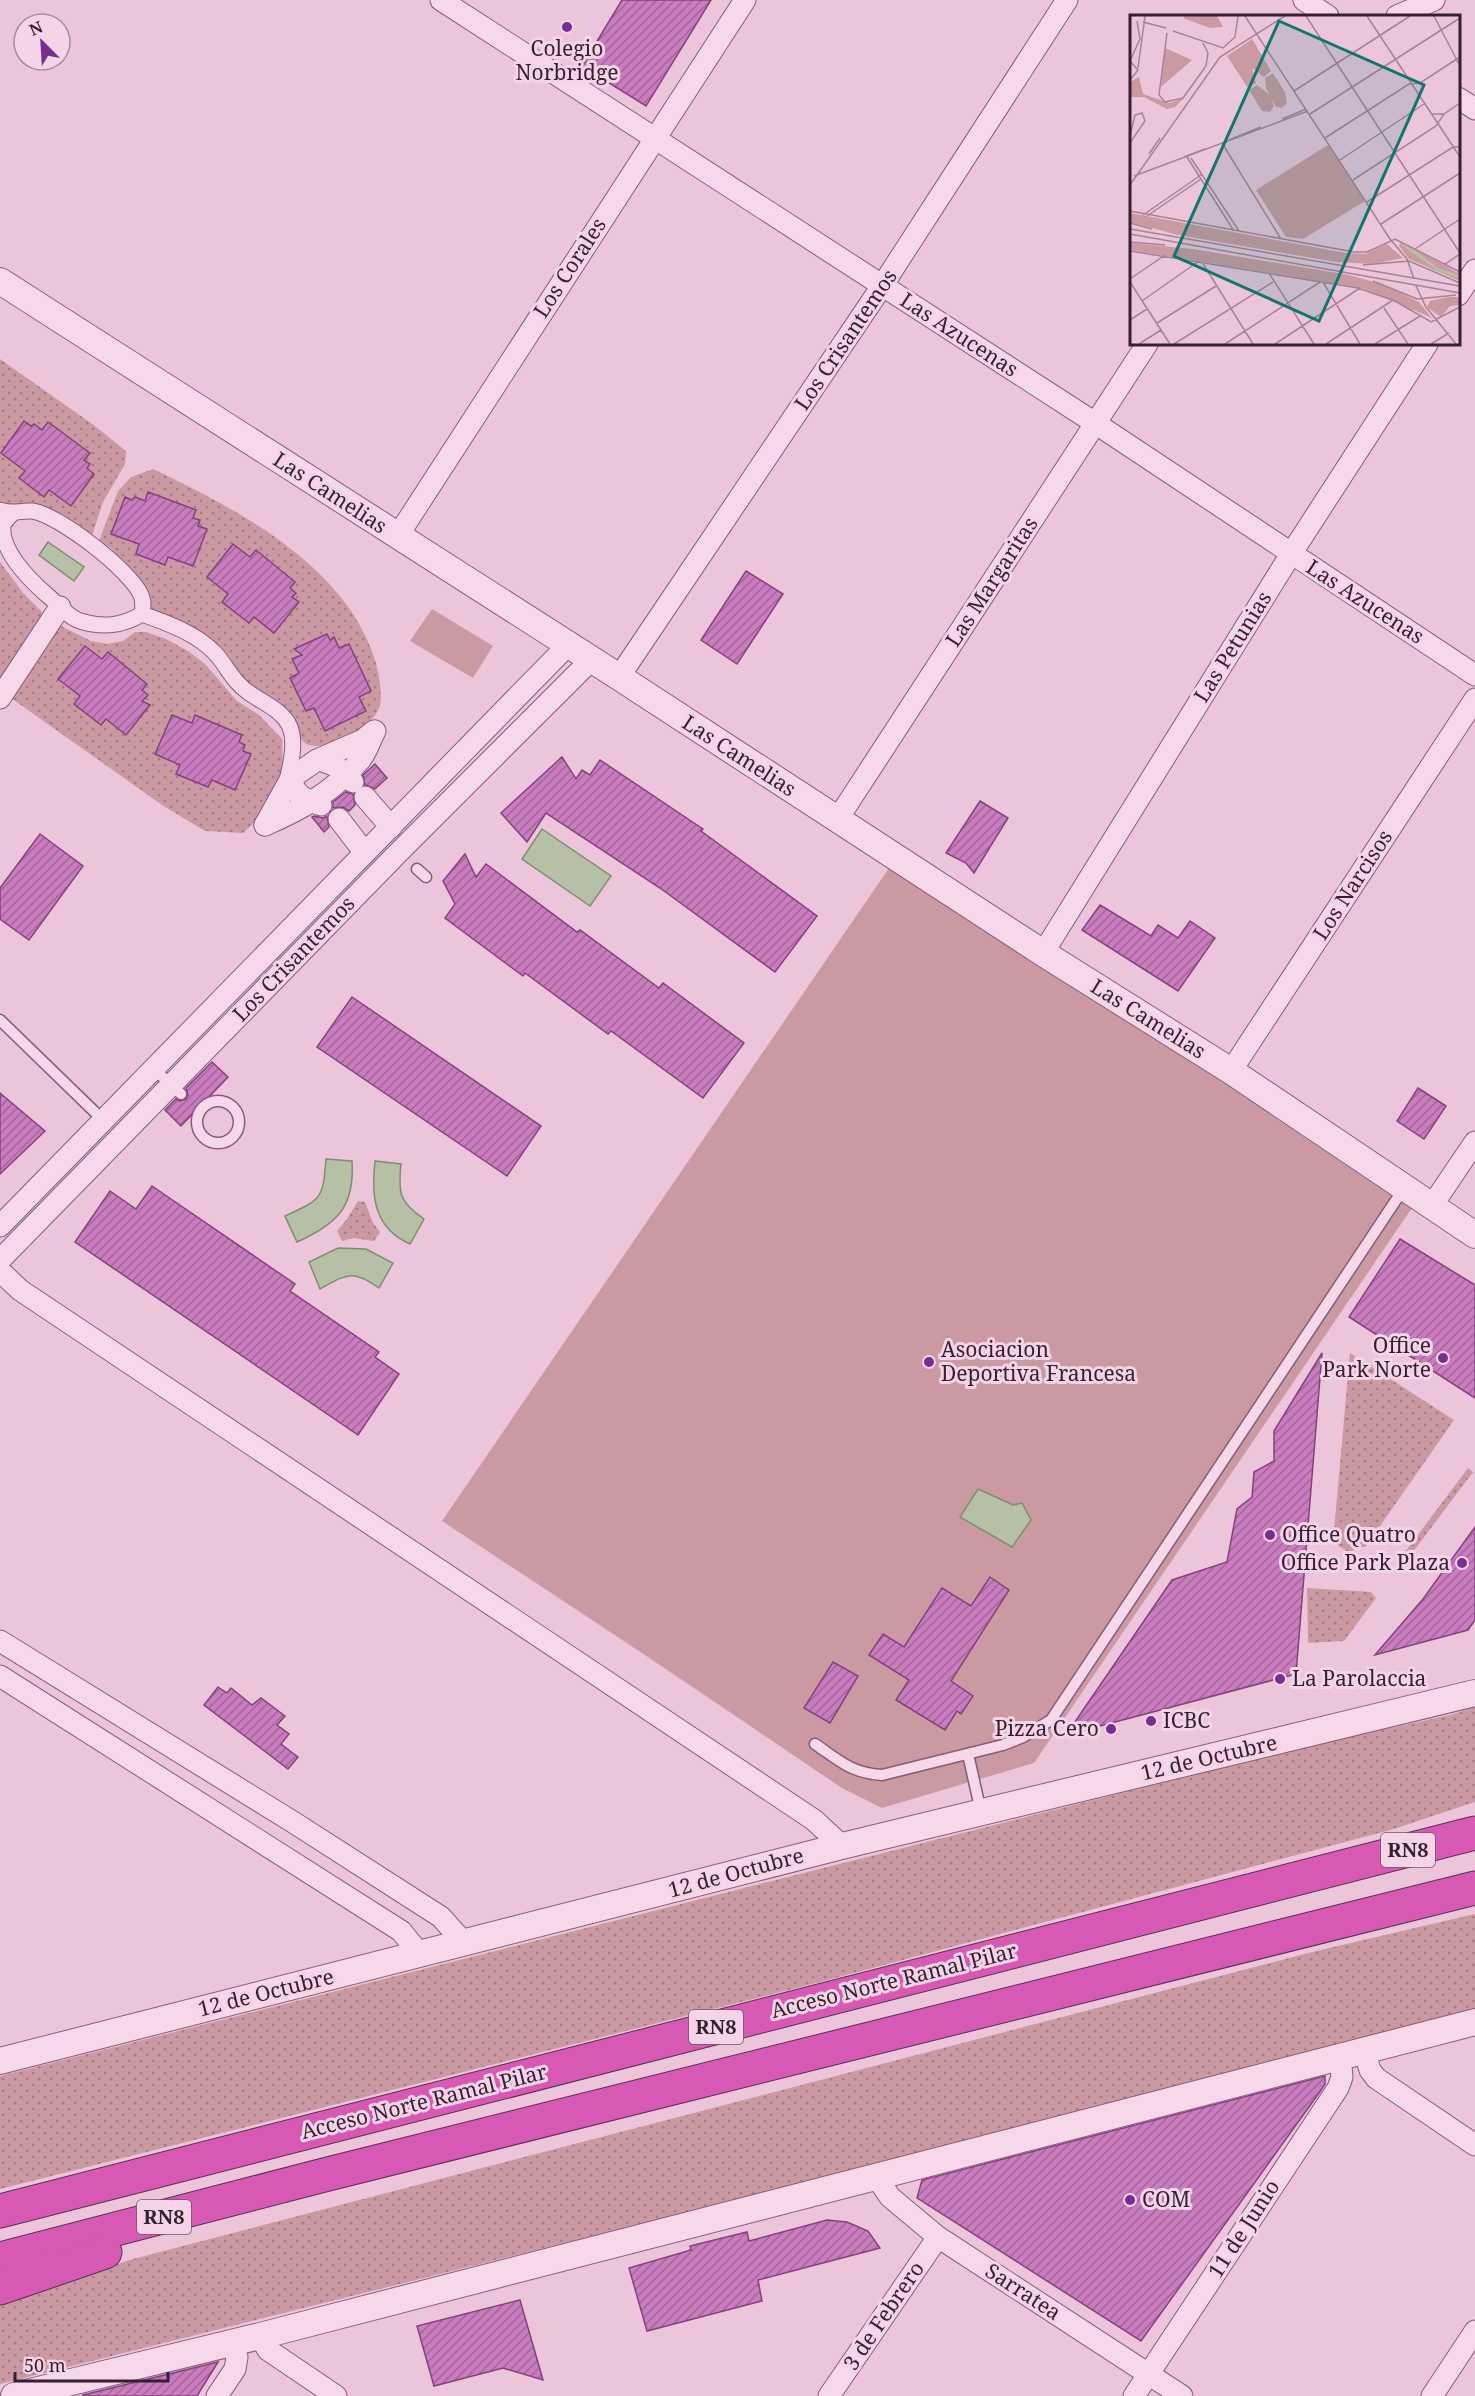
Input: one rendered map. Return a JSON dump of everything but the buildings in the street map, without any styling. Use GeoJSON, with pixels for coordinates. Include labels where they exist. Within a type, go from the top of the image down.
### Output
{"type":"FeatureCollection","features":[{"type":"Feature","properties":{"kind":"highway"},"geometry":{"type":"LineString","coordinates":[[1340,1866],[1475,1817]]}},
{"type":"Feature","properties":{"kind":"highway","name":"Acceso Norte Ramal Pilar"},"geometry":{"type":"LineString","coordinates":[[0,2211],[1475,1833]]}},
{"type":"Feature","properties":{"kind":"highway","name":"RN8"},"geometry":{"type":"LineString","coordinates":[[0,2259],[328,2174],[1468,1891]]}},
{"type":"Feature","properties":{"kind":"highway"},"geometry":{"type":"LineString","coordinates":[[0,2288],[328,2174]]}},
{"type":"Feature","properties":{"kind":"highway"},"geometry":{"type":"LineString","coordinates":[[0,2202],[91,2188]]}},
{"type":"Feature","properties":{"kind":"street","name":"Las Azucenas"},"geometry":{"type":"LineString","coordinates":[[441,0],[1095,423],[1475,675]]}},
{"type":"Feature","properties":{"kind":"street","name":"Los Corales"},"geometry":{"type":"LineString","coordinates":[[397,537],[745,0]]}},
{"type":"Feature","properties":{"kind":"street","name":"Los Crisantemos"},"geometry":{"type":"LineString","coordinates":[[619,677],[882,286],[1067,0]]}},
{"type":"Feature","properties":{"kind":"street"},"geometry":{"type":"LineString","coordinates":[[1304,0],[1326,15]]}},
{"type":"Feature","properties":{"kind":"street"},"geometry":{"type":"LineString","coordinates":[[1399,15],[1435,0]]}},
{"type":"Feature","properties":{"kind":"street"},"geometry":{"type":"LineString","coordinates":[[1431,15],[1435,0]]}},
{"type":"Feature","properties":{"kind":"street"},"geometry":{"type":"LineString","coordinates":[[1460,99],[1475,109]]}},
{"type":"Feature","properties":{"kind":"street"},"geometry":{"type":"LineString","coordinates":[[1460,292],[1475,270]]}},
{"type":"Feature","properties":{"kind":"street","name":"Las Camelias"},"geometry":{"type":"LineString","coordinates":[[0,281],[567,646],[619,677],[1043,953],[1231,1071],[1475,1235]]}},
{"type":"Feature","properties":{"kind":"street","name":"Las Margaritas"},"geometry":{"type":"LineString","coordinates":[[837,820],[1146,345]]}},
{"type":"Feature","properties":{"kind":"street","name":"Las Petunias"},"geometry":{"type":"LineString","coordinates":[[1043,953],[1291,554],[1426,345]]}},
{"type":"Feature","properties":{"kind":"street"},"geometry":{"type":"LineString","coordinates":[[142,614],[143,602],[140,593],[93,545],[61,524],[32,511],[6,512],[3,544],[13,562],[29,580],[78,620],[112,626],[130,621],[142,614],[170,624],[198,639],[215,654],[230,676],[247,692],[277,711],[289,724],[292,737],[289,783],[296,793],[301,798],[378,839],[401,857]]}},
{"type":"Feature","properties":{"kind":"street"},"geometry":{"type":"LineString","coordinates":[[0,698],[60,607]]}},
{"type":"Feature","properties":{"kind":"street","name":"Los Crisantemos"},"geometry":{"type":"LineString","coordinates":[[0,1226],[102,1119],[567,646]]}},
{"type":"Feature","properties":{"kind":"street","name":"Los Crisantemos"},"geometry":{"type":"LineString","coordinates":[[0,1260],[176,1089],[296,957],[401,857],[591,660]]}},
{"type":"Feature","properties":{"kind":"street","name":"Los Narcisos"},"geometry":{"type":"LineString","coordinates":[[1231,1071],[1475,699]]}},
{"type":"Feature","properties":{"kind":"street"},"geometry":{"type":"LineString","coordinates":[[375,731],[362,759],[355,784],[325,810],[265,825],[289,783],[317,759],[363,740],[375,731]]}},
{"type":"Feature","properties":{"kind":"street"},"geometry":{"type":"LineString","coordinates":[[317,759],[328,762],[355,784],[378,839]]}},
{"type":"Feature","properties":{"kind":"street"},"geometry":{"type":"LineString","coordinates":[[279,940],[296,957]]}},
{"type":"Feature","properties":{"kind":"street"},"geometry":{"type":"LineString","coordinates":[[1431,1207],[1475,1142]]}},
{"type":"Feature","properties":{"kind":"street"},"geometry":{"type":"LineString","coordinates":[[0,1271],[30,1297],[814,1820],[842,1846]]}},
{"type":"Feature","properties":{"kind":"street"},"geometry":{"type":"LineString","coordinates":[[0,1641],[441,1917],[465,1944]]}},
{"type":"Feature","properties":{"kind":"street"},"geometry":{"type":"LineString","coordinates":[[0,1676],[401,1931],[420,1954]]}},
{"type":"Feature","properties":{"kind":"street","name":"12 de Octubre"},"geometry":{"type":"LineString","coordinates":[[0,2061],[842,1846],[1475,1693]]}},
{"type":"Feature","properties":{"kind":"street"},"geometry":{"type":"LineString","coordinates":[[276,1850],[292,1822]]}},
{"type":"Feature","properties":{"kind":"street"},"geometry":{"type":"LineString","coordinates":[[14,2396],[260,2336],[875,2175],[1475,2022]]}},
{"type":"Feature","properties":{"kind":"street"},"geometry":{"type":"LineString","coordinates":[[1352,2054],[1376,2078],[1475,2145]]}},
{"type":"Feature","properties":{"kind":"street","name":"11 de Junio"},"geometry":{"type":"LineString","coordinates":[[1134,2396],[1338,2088],[1352,2054]]}},
{"type":"Feature","properties":{"kind":"street","name":"Sarratea"},"geometry":{"type":"LineString","coordinates":[[875,2175],[890,2198],[938,2237],[1182,2396]]}},
{"type":"Feature","properties":{"kind":"street","name":"3 de Febrero"},"geometry":{"type":"LineString","coordinates":[[830,2396],[938,2237]]}},
{"type":"Feature","properties":{"kind":"street"},"geometry":{"type":"LineString","coordinates":[[1432,2396],[1475,2331]]}},
{"type":"Feature","properties":{"kind":"street"},"geometry":{"type":"LineString","coordinates":[[260,2336],[268,2350],[336,2396]]}},
{"type":"Feature","properties":{"kind":"street"},"geometry":{"type":"LineString","coordinates":[[217,2396],[234,2368],[237,2357],[230,2343]]}},
{"type":"Feature","properties":{"kind":"lane"},"geometry":{"type":"LineString","coordinates":[[417,870],[426,878]]}},
{"type":"Feature","properties":{"kind":"lane"},"geometry":{"type":"LineString","coordinates":[[0,1020],[102,1119]]}},
{"type":"Feature","properties":{"kind":"lane"},"geometry":{"type":"LineString","coordinates":[[153,1068],[176,1089]]}},
{"type":"Feature","properties":{"kind":"lane"},"geometry":{"type":"LineString","coordinates":[[222,1101],[228,1104],[238,1114],[239,1128],[236,1134],[231,1139],[218,1144],[204,1139],[197,1127],[198,1110],[213,1102],[222,1101]]}},
{"type":"Feature","properties":{"kind":"lane"},"geometry":{"type":"LineString","coordinates":[[815,1744],[853,1770],[864,1774],[882,1775],[1003,1746],[1051,1720],[1404,1188]]}},
{"type":"Feature","properties":{"kind":"lane"},"geometry":{"type":"LineString","coordinates":[[968,1754],[981,1812]]}},
{"type":"Feature","properties":{"kind":"shaded area"},"geometry":{"type":"Polygon","coordinates":[[[0,359],[95,426],[126,451],[125,464],[103,502],[92,536],[0,504],[0,359]]]}},
{"type":"Feature","properties":{"kind":"shaded area"},"geometry":{"type":"Polygon","coordinates":[[[153,469],[219,502],[252,522],[314,568],[339,596],[360,626],[375,660],[380,682],[379,708],[358,733],[336,744],[313,746],[306,744],[206,647],[147,620],[123,564],[111,548],[99,541],[118,491],[131,477],[153,469]]]}},
{"type":"Feature","properties":{"kind":"shaded area"},"geometry":{"type":"Polygon","coordinates":[[[48,542],[84,567],[74,581],[39,555],[48,542]]]}},
{"type":"Feature","properties":{"kind":"shaded area"},"geometry":{"type":"Polygon","coordinates":[[[0,562],[24,594],[45,615],[0,681],[0,562]]]}},
{"type":"Feature","properties":{"kind":"shaded area"},"geometry":{"type":"Polygon","coordinates":[[[432,609],[493,646],[473,678],[410,641],[432,609]]]}},
{"type":"Feature","properties":{"kind":"shaded area"},"geometry":{"type":"Polygon","coordinates":[[[59,625],[91,641],[107,644],[123,641],[135,632],[146,632],[166,639],[205,664],[237,701],[259,715],[282,739],[283,781],[268,810],[243,833],[205,831],[162,805],[11,698],[59,625]]]}},
{"type":"Feature","properties":{"kind":"shaded area"},"geometry":{"type":"Polygon","coordinates":[[[542,829],[611,876],[590,906],[522,859],[542,829]]]}},
{"type":"Feature","properties":{"kind":"shaded area","name":"Asociacion Deportiva Francesa"},"geometry":{"type":"Polygon","coordinates":[[[889,868],[1416,1202],[1034,1763],[882,1808],[842,1788],[442,1521],[889,868]]]}},
{"type":"Feature","properties":{"kind":"shaded area"},"geometry":{"type":"Polygon","coordinates":[[[326,1159],[352,1161],[350,1191],[341,1212],[333,1221],[297,1242],[285,1216],[307,1206],[318,1196],[324,1182],[326,1159]]]}},
{"type":"Feature","properties":{"kind":"shaded area"},"geometry":{"type":"Polygon","coordinates":[[[375,1161],[401,1164],[400,1190],[402,1196],[409,1207],[424,1219],[410,1244],[398,1237],[382,1220],[375,1199],[375,1161]]]}},
{"type":"Feature","properties":{"kind":"shaded area"},"geometry":{"type":"Polygon","coordinates":[[[358,1201],[365,1202],[373,1223],[380,1232],[374,1241],[353,1238],[342,1241],[337,1231],[358,1201]]]}},
{"type":"Feature","properties":{"kind":"shaded area"},"geometry":{"type":"Polygon","coordinates":[[[338,1248],[366,1249],[393,1263],[379,1288],[363,1278],[350,1276],[320,1289],[309,1262],[338,1248]]]}},
{"type":"Feature","properties":{"kind":"shaded area"},"geometry":{"type":"Polygon","coordinates":[[[1350,1353],[1454,1420],[1366,1546],[1348,1552],[1333,1542],[1350,1353]]]}},
{"type":"Feature","properties":{"kind":"shaded area"},"geometry":{"type":"Polygon","coordinates":[[[1468,1468],[1473,1472],[1404,1564],[1399,1560],[1468,1468]]]}},
{"type":"Feature","properties":{"kind":"shaded area"},"geometry":{"type":"Polygon","coordinates":[[[978,1489],[1013,1505],[1022,1503],[1031,1520],[1012,1547],[960,1517],[978,1489]]]}},
{"type":"Feature","properties":{"kind":"shaded area"},"geometry":{"type":"Polygon","coordinates":[[[1307,1588],[1371,1592],[1376,1598],[1344,1641],[1308,1643],[1307,1588]]]}},
{"type":"Feature","properties":{"kind":"shaded area"},"geometry":{"type":"Polygon","coordinates":[[[1475,1707],[1475,1802],[1394,1829],[828,1980],[0,2189],[0,2076],[1295,1749],[1450,1715],[1475,1707]]]}},
{"type":"Feature","properties":{"kind":"shaded area"},"geometry":{"type":"Polygon","coordinates":[[[1475,1914],[1475,2011],[1104,2108],[0,2384],[0,2302],[133,2259],[1312,1952],[1475,1914]]]}},
{"type":"Feature","properties":{"kind":"place","name":"Colegio Norbridge"},"geometry":{"type":"Point","coordinates":[567,27]}},
{"type":"Feature","properties":{"kind":"place","name":"Office Park Norte"},"geometry":{"type":"Point","coordinates":[1443,1358]}},
{"type":"Feature","properties":{"kind":"place","name":"Asociacion Deportiva Francesa"},"geometry":{"type":"Point","coordinates":[929,1362]}},
{"type":"Feature","properties":{"kind":"place","name":"Office Quatro"},"geometry":{"type":"Point","coordinates":[1270,1535]}},
{"type":"Feature","properties":{"kind":"place","name":"Office Park Plaza"},"geometry":{"type":"Point","coordinates":[1462,1563]}},
{"type":"Feature","properties":{"kind":"place","name":"La Parolaccia"},"geometry":{"type":"Point","coordinates":[1280,1679]}},
{"type":"Feature","properties":{"kind":"place","name":"ICBC"},"geometry":{"type":"Point","coordinates":[1151,1721]}},
{"type":"Feature","properties":{"kind":"place","name":"Pizza Cero"},"geometry":{"type":"Point","coordinates":[1111,1729]}},
{"type":"Feature","properties":{"kind":"place","name":"COM"},"geometry":{"type":"Point","coordinates":[1130,2200]}}]}
